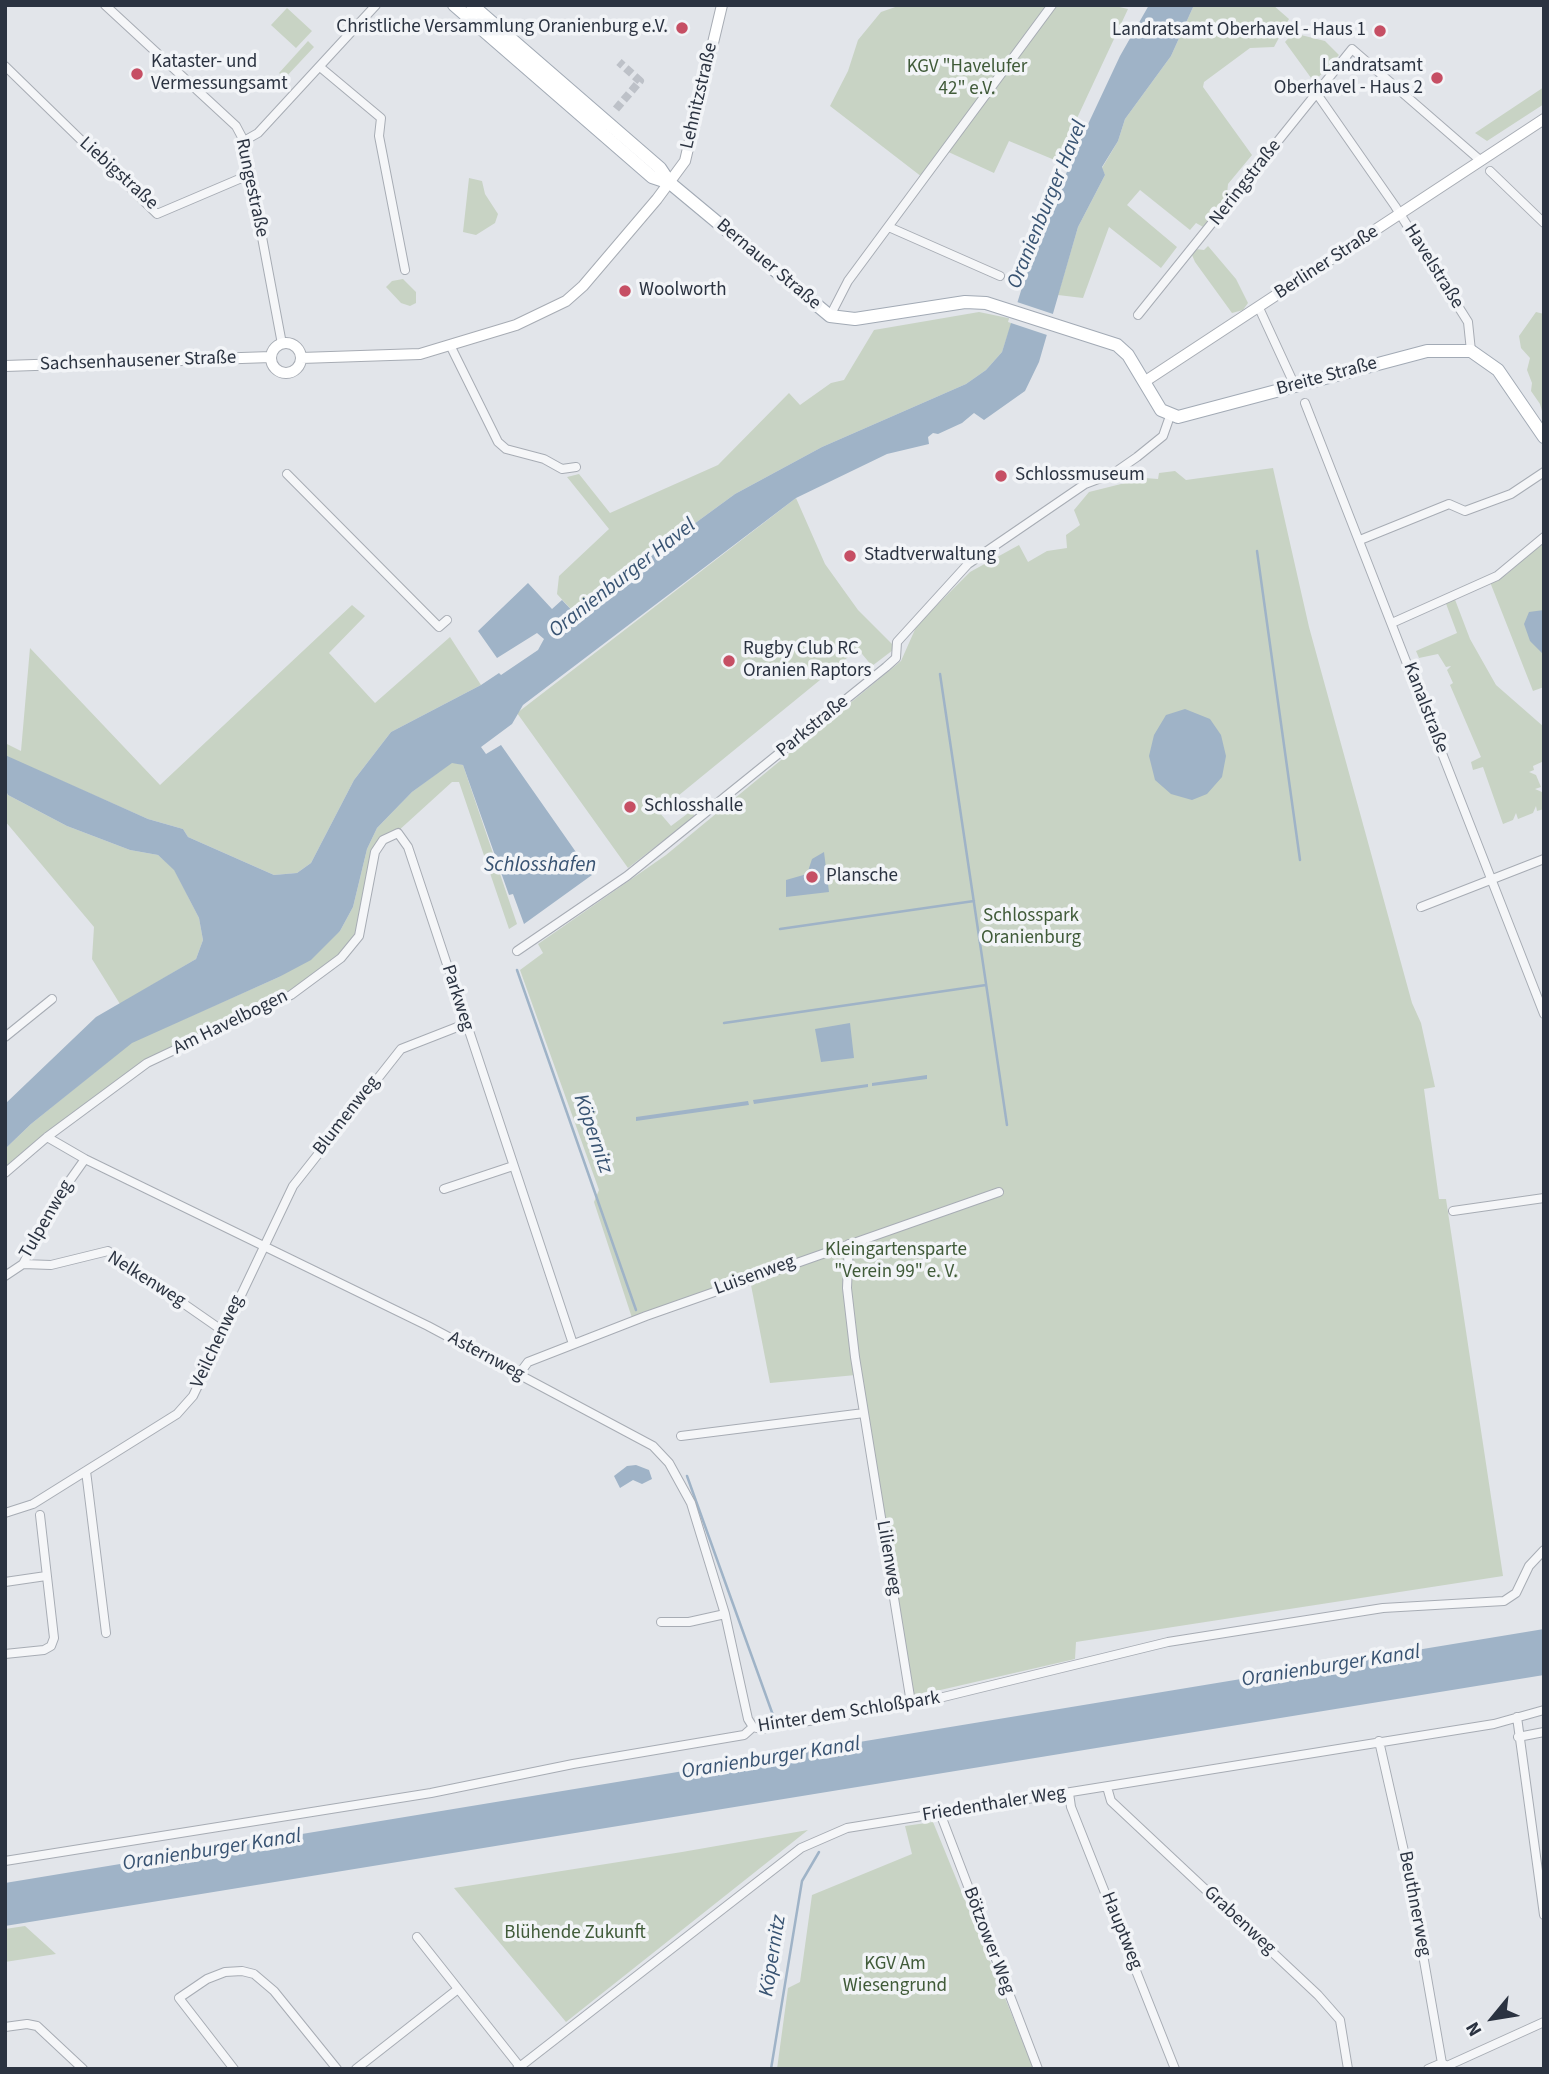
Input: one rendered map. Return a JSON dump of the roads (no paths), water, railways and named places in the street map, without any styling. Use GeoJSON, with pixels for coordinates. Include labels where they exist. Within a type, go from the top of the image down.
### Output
{"type":"FeatureCollection","features":[{"type":"Feature","properties":{"kind":"main road","name":"Bernauer Straße"},"geometry":{"type":"LineString","coordinates":[[454,5],[646,172],[670,183],[830,316],[855,318],[965,302],[986,303],[1117,345],[1128,355],[1161,410],[1177,416]]}},
{"type":"Feature","properties":{"kind":"main road","name":"Bernauer Straße"},"geometry":{"type":"LineString","coordinates":[[472,5],[660,168],[670,183]]}},
{"type":"Feature","properties":{"kind":"main road","name":"Lehnitzstraße"},"geometry":{"type":"LineString","coordinates":[[670,183],[685,161],[722,5]]}},
{"type":"Feature","properties":{"kind":"main road","name":"Berliner Straße"},"geometry":{"type":"LineString","coordinates":[[1144,382],[1544,119]]}},
{"type":"Feature","properties":{"kind":"main road"},"geometry":{"type":"LineString","coordinates":[[301,358],[420,354],[537,317],[566,300],[583,286],[670,183]]}},
{"type":"Feature","properties":{"kind":"main road"},"geometry":{"type":"LineString","coordinates":[[282,344],[295,346],[301,358],[294,370],[284,372],[273,366],[271,357],[274,349],[282,344]]}},
{"type":"Feature","properties":{"kind":"main road","name":"Breite Straße"},"geometry":{"type":"LineString","coordinates":[[1177,416],[1427,351],[1471,351]]}},
{"type":"Feature","properties":{"kind":"main road"},"geometry":{"type":"LineString","coordinates":[[1471,351],[1498,370],[1544,437]]}},
{"type":"Feature","properties":{"kind":"main road","name":"Sachsenhausener Straße"},"geometry":{"type":"LineString","coordinates":[[5,366],[271,357]]}},
{"type":"Feature","properties":{"kind":"street","name":"Rungestraße"},"geometry":{"type":"LineString","coordinates":[[105,5],[236,126],[244,141],[282,344]]}},
{"type":"Feature","properties":{"kind":"street"},"geometry":{"type":"LineString","coordinates":[[244,141],[258,132],[376,5]]}},
{"type":"Feature","properties":{"kind":"street"},"geometry":{"type":"LineString","coordinates":[[830,316],[848,281],[891,228],[940,154],[1052,5]]}},
{"type":"Feature","properties":{"kind":"street","name":"Neringstraße"},"geometry":{"type":"LineString","coordinates":[[1138,316],[1352,49],[1481,161]]}},
{"type":"Feature","properties":{"kind":"street","name":"Liebigstraße"},"geometry":{"type":"LineString","coordinates":[[5,66],[157,214],[251,174]]}},
{"type":"Feature","properties":{"kind":"street"},"geometry":{"type":"LineString","coordinates":[[320,67],[381,118],[379,136],[405,270]]}},
{"type":"Feature","properties":{"kind":"street","name":"Havelstraße"},"geometry":{"type":"LineString","coordinates":[[1317,94],[1401,215],[1468,322],[1471,351]]}},
{"type":"Feature","properties":{"kind":"street"},"geometry":{"type":"LineString","coordinates":[[1490,171],[1544,223]]}},
{"type":"Feature","properties":{"kind":"street"},"geometry":{"type":"LineString","coordinates":[[891,228],[1000,276]]}},
{"type":"Feature","properties":{"kind":"street"},"geometry":{"type":"LineString","coordinates":[[1259,308],[1295,386]]}},
{"type":"Feature","properties":{"kind":"street"},"geometry":{"type":"LineString","coordinates":[[450,345],[498,442],[506,449],[531,454],[562,469],[576,467]]}},
{"type":"Feature","properties":{"kind":"street","name":"Kanalstraße"},"geometry":{"type":"LineString","coordinates":[[1305,403],[1543,1010]]}},
{"type":"Feature","properties":{"kind":"street","name":"Parkstraße"},"geometry":{"type":"LineString","coordinates":[[517,951],[627,876],[886,667],[896,658],[897,642],[968,564],[1085,484],[1114,473],[1137,457],[1163,436],[1177,416]]}},
{"type":"Feature","properties":{"kind":"street"},"geometry":{"type":"LineString","coordinates":[[1360,540],[1449,504],[1465,511],[1510,494],[1544,472]]}},
{"type":"Feature","properties":{"kind":"street"},"geometry":{"type":"LineString","coordinates":[[287,474],[439,627],[447,620]]}},
{"type":"Feature","properties":{"kind":"street"},"geometry":{"type":"LineString","coordinates":[[1392,623],[1497,576],[1544,537]]}},
{"type":"Feature","properties":{"kind":"street","name":"Parkweg"},"geometry":{"type":"LineString","coordinates":[[398,833],[408,847],[573,1344]]}},
{"type":"Feature","properties":{"kind":"street","name":"Am Havelbogen"},"geometry":{"type":"LineString","coordinates":[[5,1173],[47,1137],[147,1063],[291,995],[341,958],[359,936],[375,852],[383,840],[398,833]]}},
{"type":"Feature","properties":{"kind":"street"},"geometry":{"type":"LineString","coordinates":[[1421,907],[1544,859]]}},
{"type":"Feature","properties":{"kind":"street"},"geometry":{"type":"LineString","coordinates":[[5,1037],[52,999]]}},
{"type":"Feature","properties":{"kind":"street","name":"Blumenweg"},"geometry":{"type":"LineString","coordinates":[[263,1246],[293,1186],[389,1061],[414,1042],[465,1024]]}},
{"type":"Feature","properties":{"kind":"street","name":"Asternweg"},"geometry":{"type":"LineString","coordinates":[[47,1137],[85,1159],[519,1374],[637,1436],[662,1454],[691,1503],[725,1614],[748,1720],[753,1727]]}},
{"type":"Feature","properties":{"kind":"street","name":"Tulpenweg"},"geometry":{"type":"LineString","coordinates":[[5,1276],[23,1264],[56,1200],[85,1159]]}},
{"type":"Feature","properties":{"kind":"street"},"geometry":{"type":"LineString","coordinates":[[444,1189],[513,1166]]}},
{"type":"Feature","properties":{"kind":"street","name":"Luisenweg"},"geometry":{"type":"LineString","coordinates":[[519,1374],[528,1362],[573,1344],[753,1276],[999,1192]]}},
{"type":"Feature","properties":{"kind":"street"},"geometry":{"type":"LineString","coordinates":[[1452,1211],[1544,1198]]}},
{"type":"Feature","properties":{"kind":"street","name":"Lilienweg"},"geometry":{"type":"LineString","coordinates":[[849,1244],[847,1288],[864,1413],[911,1703]]}},
{"type":"Feature","properties":{"kind":"street","name":"Veilchenweg"},"geometry":{"type":"LineString","coordinates":[[5,1513],[23,1509],[177,1415],[193,1396],[263,1246]]}},
{"type":"Feature","properties":{"kind":"street","name":"Nelkenweg"},"geometry":{"type":"LineString","coordinates":[[23,1264],[51,1265],[108,1251],[223,1331]]}},
{"type":"Feature","properties":{"kind":"street"},"geometry":{"type":"LineString","coordinates":[[681,1436],[864,1413]]}},
{"type":"Feature","properties":{"kind":"street"},"geometry":{"type":"LineString","coordinates":[[86,1471],[106,1633]]}},
{"type":"Feature","properties":{"kind":"street"},"geometry":{"type":"LineString","coordinates":[[5,1654],[51,1646],[54,1638],[40,1515]]}},
{"type":"Feature","properties":{"kind":"street","name":"Hinter dem Schloßpark"},"geometry":{"type":"LineString","coordinates":[[5,1861],[430,1793],[581,1762],[744,1735],[753,1727],[761,1729],[993,1687],[1168,1642],[1383,1608],[1504,1601],[1516,1593],[1529,1566],[1544,1550]]}},
{"type":"Feature","properties":{"kind":"street"},"geometry":{"type":"LineString","coordinates":[[5,1582],[46,1576]]}},
{"type":"Feature","properties":{"kind":"street"},"geometry":{"type":"LineString","coordinates":[[662,1622],[689,1622],[725,1614]]}},
{"type":"Feature","properties":{"kind":"street","name":"Friedenthaler Weg"},"geometry":{"type":"LineString","coordinates":[[519,2068],[801,1848],[847,1828],[1494,1724],[1544,1710]]}},
{"type":"Feature","properties":{"kind":"street"},"geometry":{"type":"LineString","coordinates":[[1517,1717],[1540,1867],[1544,1915]]}},
{"type":"Feature","properties":{"kind":"street"},"geometry":{"type":"LineString","coordinates":[[1518,1737],[1544,1732]]}},
{"type":"Feature","properties":{"kind":"street","name":"Beuthnerweg"},"geometry":{"type":"LineString","coordinates":[[1379,1741],[1408,1869],[1443,2066]]}},
{"type":"Feature","properties":{"kind":"street","name":"Grabenweg"},"geometry":{"type":"LineString","coordinates":[[1107,1787],[1111,1801],[1318,1995],[1340,2020],[1348,2069]]}},
{"type":"Feature","properties":{"kind":"street","name":"Hauptweg"},"geometry":{"type":"LineString","coordinates":[[1069,1793],[1072,1807],[1175,2069]]}},
{"type":"Feature","properties":{"kind":"street","name":"Bötzower Weg"},"geometry":{"type":"LineString","coordinates":[[940,1814],[1038,2069]]}},
{"type":"Feature","properties":{"kind":"street"},"geometry":{"type":"LineString","coordinates":[[417,1937],[519,2068]]}},
{"type":"Feature","properties":{"kind":"street"},"geometry":{"type":"LineString","coordinates":[[234,2069],[179,1998],[207,1979],[225,1972],[242,1971],[254,1974],[274,1991],[337,2069]]}},
{"type":"Feature","properties":{"kind":"street"},"geometry":{"type":"LineString","coordinates":[[356,2069],[458,1989]]}},
{"type":"Feature","properties":{"kind":"street"},"geometry":{"type":"LineString","coordinates":[[1428,2069],[1447,2066],[1544,2022]]}},
{"type":"Feature","properties":{"kind":"street"},"geometry":{"type":"LineString","coordinates":[[5,2028],[27,2024],[37,2026],[83,2069]]}},
{"type":"Feature","properties":{"kind":"water","name":"Schlosshafen"},"geometry":{"type":"Polygon","coordinates":[[[1149,5],[1194,5],[1171,56],[1125,119],[1118,141],[1102,167],[1105,175],[1078,227],[1039,362],[1025,391],[984,420],[974,413],[962,423],[938,434],[933,433],[928,437],[929,444],[887,454],[796,498],[523,705],[512,724],[481,747],[486,754],[501,745],[592,875],[524,924],[513,894],[509,895],[463,765],[452,763],[412,792],[377,828],[367,849],[353,907],[340,931],[311,960],[132,1043],[31,1124],[5,1149],[5,1104],[96,1017],[196,959],[203,940],[199,918],[174,870],[158,855],[130,850],[67,826],[8,795],[5,789],[5,755],[148,819],[183,829],[188,837],[274,875],[297,873],[311,863],[354,780],[391,732],[499,673],[501,675],[538,650],[544,639],[537,633],[497,658],[478,631],[528,583],[552,609],[562,600],[579,618],[615,591],[642,562],[735,494],[822,447],[966,384],[986,370],[1002,352],[1029,265],[1075,152],[1120,56],[1149,5]]]}},
{"type":"Feature","properties":{"kind":"water"},"geometry":{"type":"Polygon","coordinates":[[[1544,610],[1544,655],[1530,641],[1524,624],[1529,612],[1544,610]]]}},
{"type":"Feature","properties":{"kind":"water"},"geometry":{"type":"Polygon","coordinates":[[[1185,709],[1210,719],[1221,735],[1226,756],[1222,777],[1207,794],[1192,800],[1171,794],[1155,780],[1149,756],[1154,735],[1166,715],[1185,709]]]}},
{"type":"Feature","properties":{"kind":"water","name":"Plansche"},"geometry":{"type":"Polygon","coordinates":[[[824,852],[829,892],[786,897],[786,880],[807,874],[812,859],[824,852]]]}},
{"type":"Feature","properties":{"kind":"water"},"geometry":{"type":"Polygon","coordinates":[[[850,1023],[854,1058],[821,1062],[815,1029],[850,1023]]]}},
{"type":"Feature","properties":{"kind":"water"},"geometry":{"type":"Polygon","coordinates":[[[927,1075],[927,1079],[872,1086],[872,1083],[927,1075]]]}},
{"type":"Feature","properties":{"kind":"water"},"geometry":{"type":"Polygon","coordinates":[[[868,1084],[868,1087],[754,1104],[753,1100],[868,1084]]]}},
{"type":"Feature","properties":{"kind":"water"},"geometry":{"type":"Polygon","coordinates":[[[748,1101],[749,1105],[636,1121],[636,1117],[748,1101]]]}},
{"type":"Feature","properties":{"kind":"water"},"geometry":{"type":"Polygon","coordinates":[[[636,1465],[649,1470],[652,1479],[642,1484],[633,1480],[620,1488],[614,1476],[627,1466],[636,1465]]]}},
{"type":"Feature","properties":{"kind":"water","name":"Oranienburger Kanal"},"geometry":{"type":"Polygon","coordinates":[[[1544,1629],[1544,1675],[5,1926],[5,1883],[1544,1629]]]}},
{"type":"Feature","properties":{"kind":"waterway"},"geometry":{"type":"LineString","coordinates":[[1257,551],[1300,860]]}},
{"type":"Feature","properties":{"kind":"waterway"},"geometry":{"type":"LineString","coordinates":[[940,674],[1007,1125]]}},
{"type":"Feature","properties":{"kind":"waterway"},"geometry":{"type":"LineString","coordinates":[[780,929],[974,901]]}},
{"type":"Feature","properties":{"kind":"waterway","name":"Köpernitz"},"geometry":{"type":"LineString","coordinates":[[517,970],[636,1310]]}},
{"type":"Feature","properties":{"kind":"waterway"},"geometry":{"type":"LineString","coordinates":[[724,1023],[986,985]]}},
{"type":"Feature","properties":{"kind":"waterway","name":"Köpernitz"},"geometry":{"type":"LineString","coordinates":[[687,1476],[774,1718]]}},
{"type":"Feature","properties":{"kind":"waterway","name":"Köpernitz"},"geometry":{"type":"LineString","coordinates":[[771,2069],[802,1881],[819,1852]]}},
{"type":"Feature","properties":{"kind":"tunnel"},"geometry":{"type":"LineString","coordinates":[[616,109],[640,81],[619,62]]}},
{"type":"Feature","properties":{"kind":"place","name":"Christliche Versammlung Oranienburg e.V."},"geometry":{"type":"Point","coordinates":[682,28]}},
{"type":"Feature","properties":{"kind":"place","name":"Landratsamt Oberhavel - Haus 1"},"geometry":{"type":"Point","coordinates":[1380,31]}},
{"type":"Feature","properties":{"kind":"place","name":"Kataster- und Vermessungsamt"},"geometry":{"type":"Point","coordinates":[137,74]}},
{"type":"Feature","properties":{"kind":"place","name":"Landratsamt Oberhavel - Haus 2"},"geometry":{"type":"Point","coordinates":[1437,78]}},
{"type":"Feature","properties":{"kind":"place","name":"Woolworth"},"geometry":{"type":"Point","coordinates":[625,291]}},
{"type":"Feature","properties":{"kind":"place","name":"Schlossmuseum"},"geometry":{"type":"Point","coordinates":[1001,476]}},
{"type":"Feature","properties":{"kind":"place","name":"Stadtverwaltung"},"geometry":{"type":"Point","coordinates":[850,556]}},
{"type":"Feature","properties":{"kind":"place","name":"Rugby Club RC Oranien Raptors"},"geometry":{"type":"Point","coordinates":[729,661]}},
{"type":"Feature","properties":{"kind":"place","name":"Schlosshalle"},"geometry":{"type":"Point","coordinates":[630,807]}},
{"type":"Feature","properties":{"kind":"place","name":"Plansche"},"geometry":{"type":"Point","coordinates":[812,877]}},
{"type":"Feature","properties":{"kind":"park label","name":"KGV \"Havelufer 42\" e.V."},"geometry":{"type":"Point","coordinates":[967,79]}},
{"type":"Feature","properties":{"kind":"park label","name":"Schlosspark Oranienburg"},"geometry":{"type":"Point","coordinates":[1031,928]}},
{"type":"Feature","properties":{"kind":"park label","name":"Kleingartensparte \"Verein 99\" e. V."},"geometry":{"type":"Point","coordinates":[896,1262]}},
{"type":"Feature","properties":{"kind":"park label","name":"Blühende Zukunft"},"geometry":{"type":"Point","coordinates":[575,1934]}},
{"type":"Feature","properties":{"kind":"park label","name":"KGV Am Wiesengrund"},"geometry":{"type":"Point","coordinates":[895,1976]}},
{"type":"Feature","properties":{"kind":"water label","name":"Oranienburger Havel"},"geometry":{"type":"Point","coordinates":[1048,205]}},
{"type":"Feature","properties":{"kind":"water label","name":"Oranienburger Havel"},"geometry":{"type":"Point","coordinates":[623,579]}}]}
